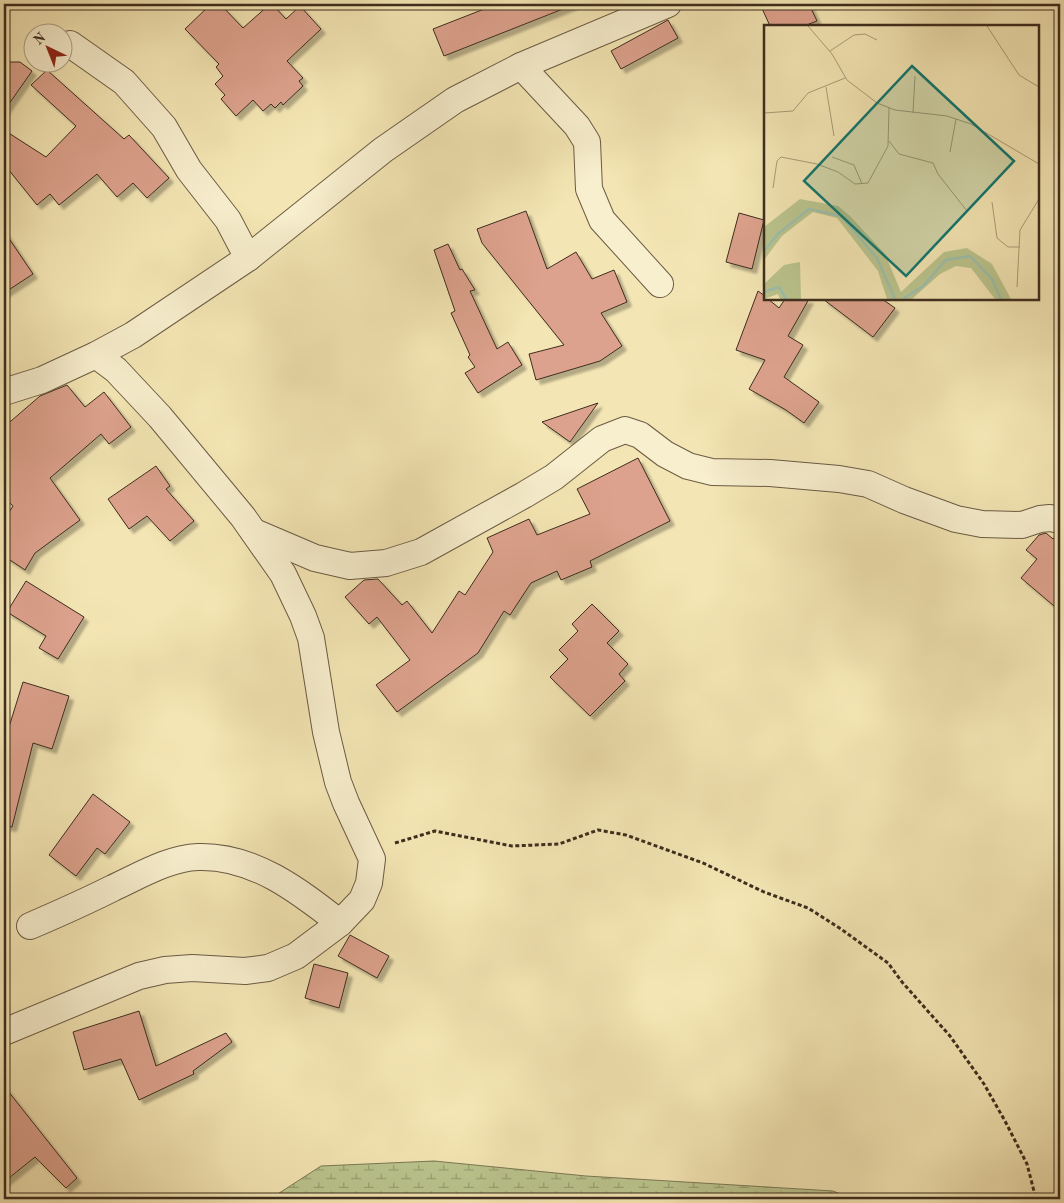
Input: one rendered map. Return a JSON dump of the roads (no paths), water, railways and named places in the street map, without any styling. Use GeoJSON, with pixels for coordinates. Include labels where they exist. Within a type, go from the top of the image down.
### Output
{"type":"FeatureCollection","features":[{"type":"Feature","properties":{"kind":"street"},"geometry":{"type":"LineString","coordinates":[[4,392],[42,380],[96,355],[133,335],[248,258],[384,150],[420,123],[456,100],[521,66],[668,4]]}},
{"type":"Feature","properties":{"kind":"street"},"geometry":{"type":"LineString","coordinates":[[72,45],[124,82],[164,128],[189,170],[228,220],[248,258]]}},
{"type":"Feature","properties":{"kind":"street"},"geometry":{"type":"LineString","coordinates":[[521,66],[577,126],[587,142],[589,189],[602,220],[660,284]]}},
{"type":"Feature","properties":{"kind":"street"},"geometry":{"type":"LineString","coordinates":[[4,1032],[139,976],[165,970],[192,968],[245,971],[268,968],[296,956],[340,923],[362,900],[370,882],[372,859],[338,782],[326,732],[311,638],[283,574],[254,532],[160,417],[122,377],[96,355]]}},
{"type":"Feature","properties":{"kind":"street"},"geometry":{"type":"LineString","coordinates":[[254,532],[315,558],[350,566],[386,563],[421,552],[524,496],[554,476],[602,439],[625,430],[640,434],[665,454],[688,466],[712,472],[770,473],[839,479],[868,484],[956,520],[982,524],[1022,525],[1050,518],[1060,520]]}},
{"type":"Feature","properties":{"kind":"street"},"geometry":{"type":"LineString","coordinates":[[30,926],[169,863],[197,857],[230,860],[257,869],[309,898],[340,923]]}}]}
